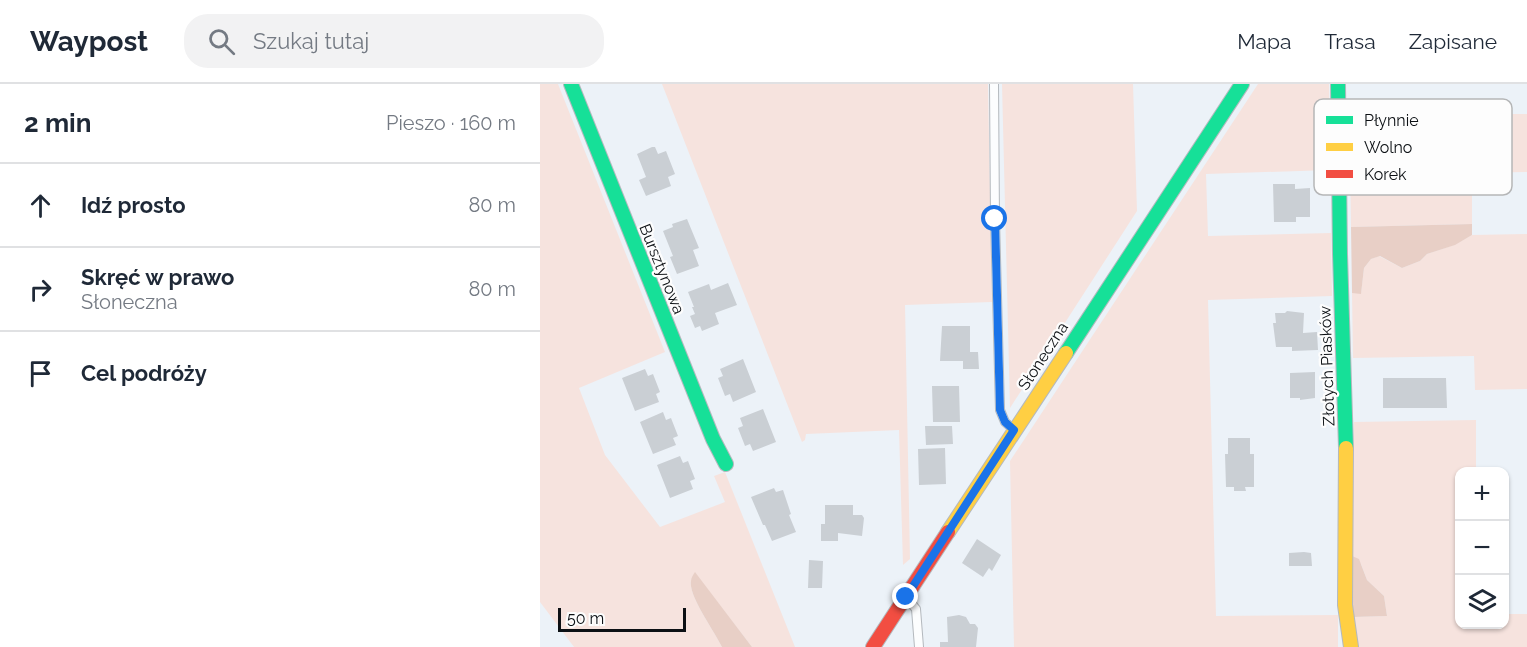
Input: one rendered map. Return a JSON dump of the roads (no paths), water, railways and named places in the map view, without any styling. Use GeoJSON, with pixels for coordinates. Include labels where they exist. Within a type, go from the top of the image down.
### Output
{"type":"FeatureCollection","features":[{"type":"Feature","properties":{"kind":"street","name":"Bursztynowa"},"geometry":{"type":"LineString","coordinates":[[571,84],[713,439],[726,465]]}},
{"type":"Feature","properties":{"kind":"street","name":"Słoneczna"},"geometry":{"type":"LineString","coordinates":[[873,647],[1242,84]]}},
{"type":"Feature","properties":{"kind":"street","name":"Złotych Piasków"},"geometry":{"type":"LineString","coordinates":[[1338,84],[1338,99]]}},
{"type":"Feature","properties":{"kind":"street","name":"Złotych Piasków"},"geometry":{"type":"LineString","coordinates":[[1339,195],[1346,462],[1345,605],[1351,647]]}},
{"type":"Feature","properties":{"kind":"lane"},"geometry":{"type":"LineString","coordinates":[[994,84],[1000,410],[1005,422],[1014,430]]}},
{"type":"Feature","properties":{"kind":"lane"},"geometry":{"type":"LineString","coordinates":[[906,597],[916,609],[919,647]]}}]}
